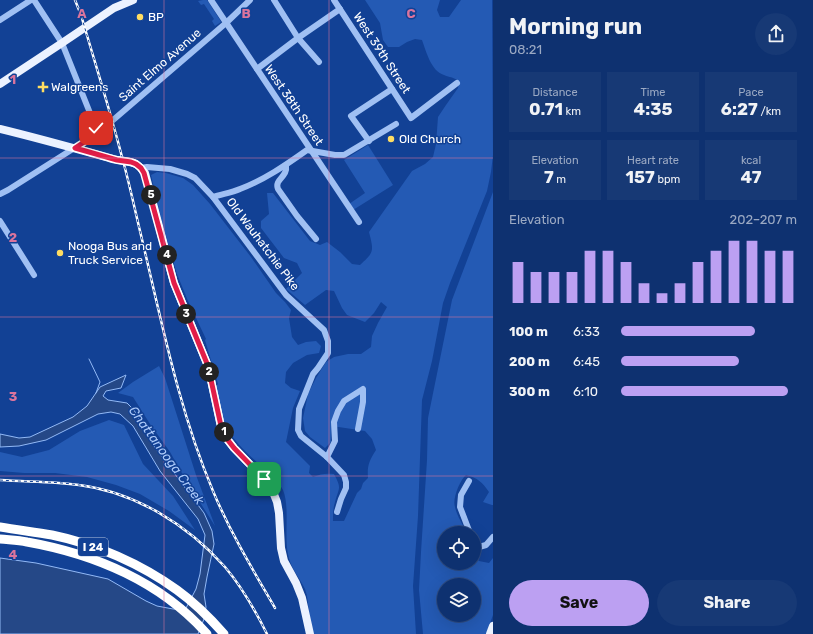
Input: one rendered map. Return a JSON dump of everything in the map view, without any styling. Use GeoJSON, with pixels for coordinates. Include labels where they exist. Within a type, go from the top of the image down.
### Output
{"type":"FeatureCollection","features":[{"type":"Feature","properties":{"kind":"highway","name":"I 24"},"geometry":{"type":"LineString","coordinates":[[0,527],[52,535],[82,543],[122,558],[146,570],[177,590],[209,617],[224,634]]}},
{"type":"Feature","properties":{"kind":"highway","name":"I 24"},"geometry":{"type":"LineString","coordinates":[[0,539],[27,542],[61,550],[119,569],[174,603],[188,614],[206,632]]}},
{"type":"Feature","properties":{"kind":"main road"},"geometry":{"type":"LineString","coordinates":[[0,84],[114,8],[133,0]]}},
{"type":"Feature","properties":{"kind":"main road"},"geometry":{"type":"LineString","coordinates":[[0,129],[117,160],[131,162],[141,168],[150,192],[174,283],[208,366],[221,426],[227,439],[234,448],[264,479],[273,492],[277,502],[281,548],[284,561],[302,598],[310,634]]}},
{"type":"Feature","properties":{"kind":"main road"},"geometry":{"type":"LineString","coordinates":[[490,634],[493,626]]}},
{"type":"Feature","properties":{"kind":"street"},"geometry":{"type":"LineString","coordinates":[[0,20],[32,0],[62,44],[98,133]]}},
{"type":"Feature","properties":{"kind":"street","name":"West 38th Street"},"geometry":{"type":"LineString","coordinates":[[211,0],[358,222]]}},
{"type":"Feature","properties":{"kind":"street","name":"Saint Elmo Avenue"},"geometry":{"type":"LineString","coordinates":[[0,194],[14,187],[98,133],[226,23],[250,0]]}},
{"type":"Feature","properties":{"kind":"street"},"geometry":{"type":"LineString","coordinates":[[274,0],[298,38],[318,62]]}},
{"type":"Feature","properties":{"kind":"street","name":"West 39th Street"},"geometry":{"type":"LineString","coordinates":[[334,0],[411,118],[457,83]]}},
{"type":"Feature","properties":{"kind":"street"},"geometry":{"type":"LineString","coordinates":[[257,69],[340,9]]}},
{"type":"Feature","properties":{"kind":"street"},"geometry":{"type":"LineString","coordinates":[[369,141],[351,116],[392,89]]}},
{"type":"Feature","properties":{"kind":"street"},"geometry":{"type":"LineString","coordinates":[[213,197],[239,190],[286,166],[308,150],[335,155],[344,155],[396,124]]}},
{"type":"Feature","properties":{"kind":"street"},"geometry":{"type":"LineString","coordinates":[[286,166],[285,173],[276,186],[297,216],[316,239]]}},
{"type":"Feature","properties":{"kind":"street","name":"Old Wauhatchie Pike"},"geometry":{"type":"LineString","coordinates":[[141,168],[148,167],[170,169],[195,178],[213,197],[286,295],[324,330],[328,341],[328,353],[313,374],[299,409],[298,430],[301,436],[327,457],[344,475],[346,488],[340,499],[337,512]]}},
{"type":"Feature","properties":{"kind":"street"},"geometry":{"type":"LineString","coordinates":[[0,221],[34,274]]}},
{"type":"Feature","properties":{"kind":"street"},"geometry":{"type":"LineString","coordinates":[[327,457],[335,441],[334,422],[338,411],[344,401],[363,389],[363,402],[358,429]]}},
{"type":"Feature","properties":{"kind":"street"},"geometry":{"type":"LineString","coordinates":[[467,526],[460,507],[461,495],[469,481]]}},
{"type":"Feature","properties":{"kind":"street"},"geometry":{"type":"LineString","coordinates":[[481,547],[486,545],[493,537]]}},
{"type":"Feature","properties":{"kind":"shaded area"},"geometry":{"type":"Polygon","coordinates":[[[207,0],[221,22],[215,26],[212,21],[214,19],[204,4],[201,5],[198,1],[207,0]]]}},
{"type":"Feature","properties":{"kind":"shaded area"},"geometry":{"type":"Polygon","coordinates":[[[365,0],[440,0],[437,10],[440,17],[449,17],[461,0],[492,0],[493,155],[487,191],[443,303],[432,361],[422,400],[418,516],[413,586],[416,634],[312,634],[306,592],[289,559],[287,546],[287,513],[283,490],[276,480],[240,446],[224,422],[216,386],[218,384],[205,340],[206,339],[177,274],[163,226],[151,175],[157,172],[166,173],[183,178],[193,185],[210,204],[251,257],[276,293],[291,310],[289,318],[292,337],[298,345],[316,341],[321,346],[319,353],[307,355],[293,363],[286,372],[285,383],[291,388],[300,391],[293,408],[286,442],[310,466],[309,473],[313,477],[323,474],[334,474],[339,488],[334,507],[333,521],[344,521],[357,493],[368,478],[369,464],[376,450],[372,439],[365,431],[332,426],[331,442],[325,448],[310,437],[305,431],[303,418],[308,394],[326,362],[334,357],[348,354],[361,354],[371,347],[372,336],[387,307],[381,302],[374,313],[365,322],[347,315],[334,291],[326,290],[305,305],[286,289],[302,273],[297,263],[284,258],[261,228],[261,221],[269,214],[267,193],[273,193],[310,241],[320,245],[327,242],[352,264],[360,265],[372,251],[369,232],[412,171],[425,164],[433,157],[436,144],[438,117],[458,88],[459,81],[439,73],[432,65],[422,40],[415,39],[399,47],[388,47],[383,40],[380,23],[365,0]]]}},
{"type":"Feature","properties":{"kind":"shaded area"},"geometry":{"type":"Polygon","coordinates":[[[368,145],[393,185],[353,210],[349,204],[365,193],[344,160],[368,145]]]}},
{"type":"Feature","properties":{"kind":"shaded area"},"geometry":{"type":"Polygon","coordinates":[[[493,192],[493,505],[483,502],[489,492],[484,486],[477,479],[466,475],[461,481],[457,490],[454,504],[463,526],[437,526],[437,570],[481,570],[481,561],[489,563],[493,558],[493,615],[486,634],[423,634],[419,590],[428,418],[452,300],[493,192]]]}},
{"type":"Feature","properties":{"kind":"shaded area"},"geometry":{"type":"Polygon","coordinates":[[[159,366],[165,378],[196,475],[215,526],[170,452],[133,397],[118,393],[159,366]]]}},
{"type":"Feature","properties":{"kind":"shaded area"},"geometry":{"type":"Polygon","coordinates":[[[126,375],[121,388],[106,391],[103,396],[108,400],[127,403],[134,410],[151,442],[204,513],[212,531],[214,544],[204,594],[206,607],[204,619],[198,634],[0,634],[0,558],[36,563],[108,579],[146,601],[157,606],[173,609],[185,610],[196,589],[200,574],[205,535],[198,519],[160,471],[133,426],[120,414],[111,412],[98,414],[46,440],[19,446],[0,447],[0,434],[19,438],[30,437],[73,417],[87,406],[100,387],[126,375]]]}},
{"type":"Feature","properties":{"kind":"shaded area"},"geometry":{"type":"Polygon","coordinates":[[[109,420],[124,425],[143,464],[173,496],[195,530],[169,511],[140,494],[116,485],[87,477],[55,473],[0,471],[0,452],[22,457],[49,450],[80,431],[109,420]]]}},
{"type":"Feature","properties":{"kind":"waterway"},"geometry":{"type":"LineString","coordinates":[[89,359],[100,382],[96,393]]}},
{"type":"Feature","properties":{"kind":"railway"},"geometry":{"type":"LineString","coordinates":[[75,0],[81,15],[117,139],[171,362],[190,428],[213,491],[227,521],[242,551],[275,608]]}},
{"type":"Feature","properties":{"kind":"railway"},"geometry":{"type":"LineString","coordinates":[[0,480],[59,483],[100,489],[140,503],[159,513],[194,537],[225,567],[248,599],[267,634]]}},
{"type":"Feature","properties":{"kind":"place","name":"BP"},"geometry":{"type":"Point","coordinates":[140,17]}},
{"type":"Feature","properties":{"kind":"place","name":"Walgreens"},"geometry":{"type":"Point","coordinates":[43,87]}},
{"type":"Feature","properties":{"kind":"place","name":"Old Church"},"geometry":{"type":"Point","coordinates":[391,139]}},
{"type":"Feature","properties":{"kind":"place","name":"Nooga Bus and Truck Service"},"geometry":{"type":"Point","coordinates":[60,253]}},
{"type":"Feature","properties":{"kind":"route"},"geometry":{"type":"LineString","coordinates":[[96,128],[98,133],[75,148],[117,160],[131,162],[141,168],[144,173],[174,283],[208,366],[221,426],[227,439],[234,448],[264,479]]}},
{"type":"Feature","properties":{"kind":"water label","name":"Chattanooga Creek"},"geometry":{"type":"Point","coordinates":[167,455]}}]}
